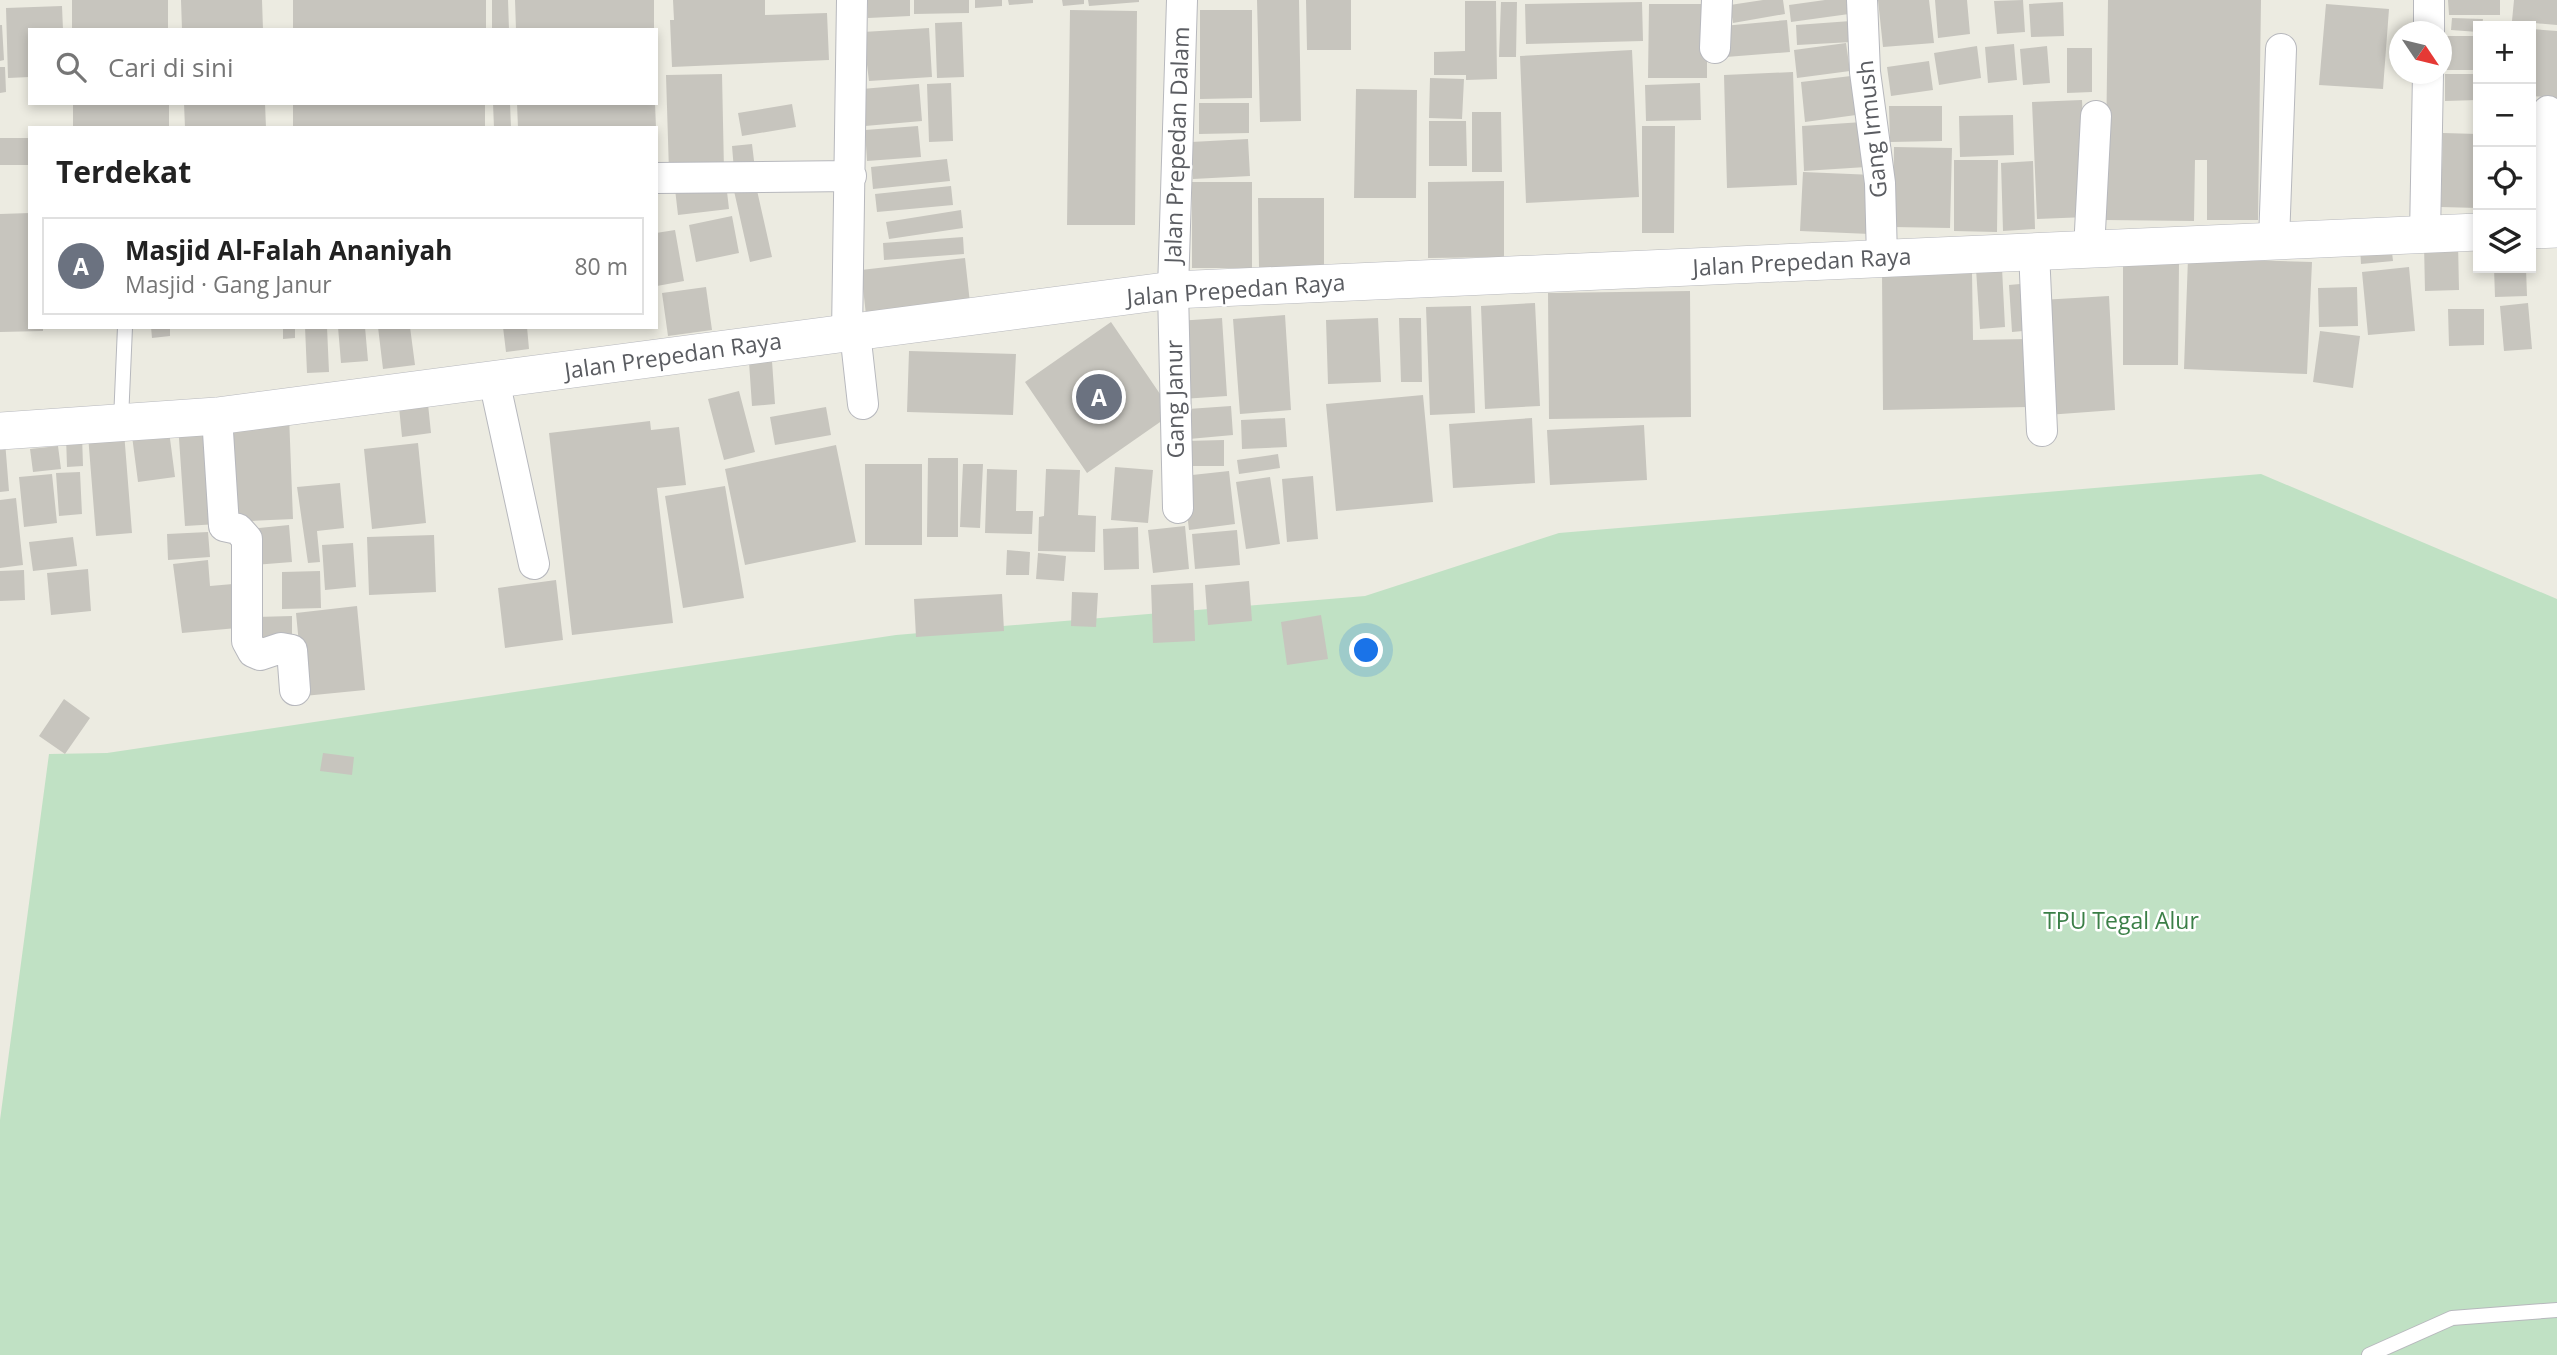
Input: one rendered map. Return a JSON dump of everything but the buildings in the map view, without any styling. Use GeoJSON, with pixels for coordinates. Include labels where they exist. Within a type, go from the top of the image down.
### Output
{"type":"FeatureCollection","features":[{"type":"Feature","properties":{"kind":"street"},"geometry":{"type":"LineString","coordinates":[[852,0],[851,333],[863,404]]}},
{"type":"Feature","properties":{"kind":"street","name":"Jalan Prepedan Dalam"},"geometry":{"type":"LineString","coordinates":[[1173,290],[1182,0]]}},
{"type":"Feature","properties":{"kind":"street"},"geometry":{"type":"LineString","coordinates":[[1715,48],[1717,0]]}},
{"type":"Feature","properties":{"kind":"street","name":"Gang Irmush"},"geometry":{"type":"LineString","coordinates":[[1863,0],[1866,72],[1880,183],[1882,257]]}},
{"type":"Feature","properties":{"kind":"street"},"geometry":{"type":"LineString","coordinates":[[2428,21],[2429,0]]}},
{"type":"Feature","properties":{"kind":"street"},"geometry":{"type":"LineString","coordinates":[[2274,241],[2281,49]]}},
{"type":"Feature","properties":{"kind":"street"},"geometry":{"type":"LineString","coordinates":[[2425,234],[2428,84]]}},
{"type":"Feature","properties":{"kind":"street"},"geometry":{"type":"LineString","coordinates":[[2545,229],[2548,111]]}},
{"type":"Feature","properties":{"kind":"street"},"geometry":{"type":"LineString","coordinates":[[2089,250],[2096,116]]}},
{"type":"Feature","properties":{"kind":"street"},"geometry":{"type":"LineString","coordinates":[[658,178],[852,176]]}},
{"type":"Feature","properties":{"kind":"street","name":"Jalan Prepedan Raya"},"geometry":{"type":"LineString","coordinates":[[0,431],[121,420],[217,416],[1173,290],[2473,232]]}},
{"type":"Feature","properties":{"kind":"street"},"geometry":{"type":"LineString","coordinates":[[2034,251],[2042,431]]}},
{"type":"Feature","properties":{"kind":"street","name":"Gang Janur"},"geometry":{"type":"LineString","coordinates":[[1173,290],[1178,508]]}},
{"type":"Feature","properties":{"kind":"street"},"geometry":{"type":"LineString","coordinates":[[495,380],[534,564]]}},
{"type":"Feature","properties":{"kind":"street"},"geometry":{"type":"LineString","coordinates":[[217,416],[224,526],[238,529],[247,539],[247,641],[253,652],[260,655],[281,648],[292,650],[295,690]]}},
{"type":"Feature","properties":{"kind":"lane"},"geometry":{"type":"LineString","coordinates":[[121,420],[125,329]]}},
{"type":"Feature","properties":{"kind":"lane"},"geometry":{"type":"LineString","coordinates":[[2369,1355],[2452,1318],[2557,1310]]}},
{"type":"Feature","properties":{"kind":"green space","name":"TPU Tegal Alur"},"geometry":{"type":"Polygon","coordinates":[[[2261,474],[2557,599],[2557,1355],[0,1355],[0,1120],[49,754],[107,753],[896,635],[1365,596],[1559,533],[2261,474]]]}},
{"type":"Feature","properties":{"kind":"place","name":"Masjid Al-Falah Ananiyah"},"geometry":{"type":"Point","coordinates":[1099,397]}}]}
